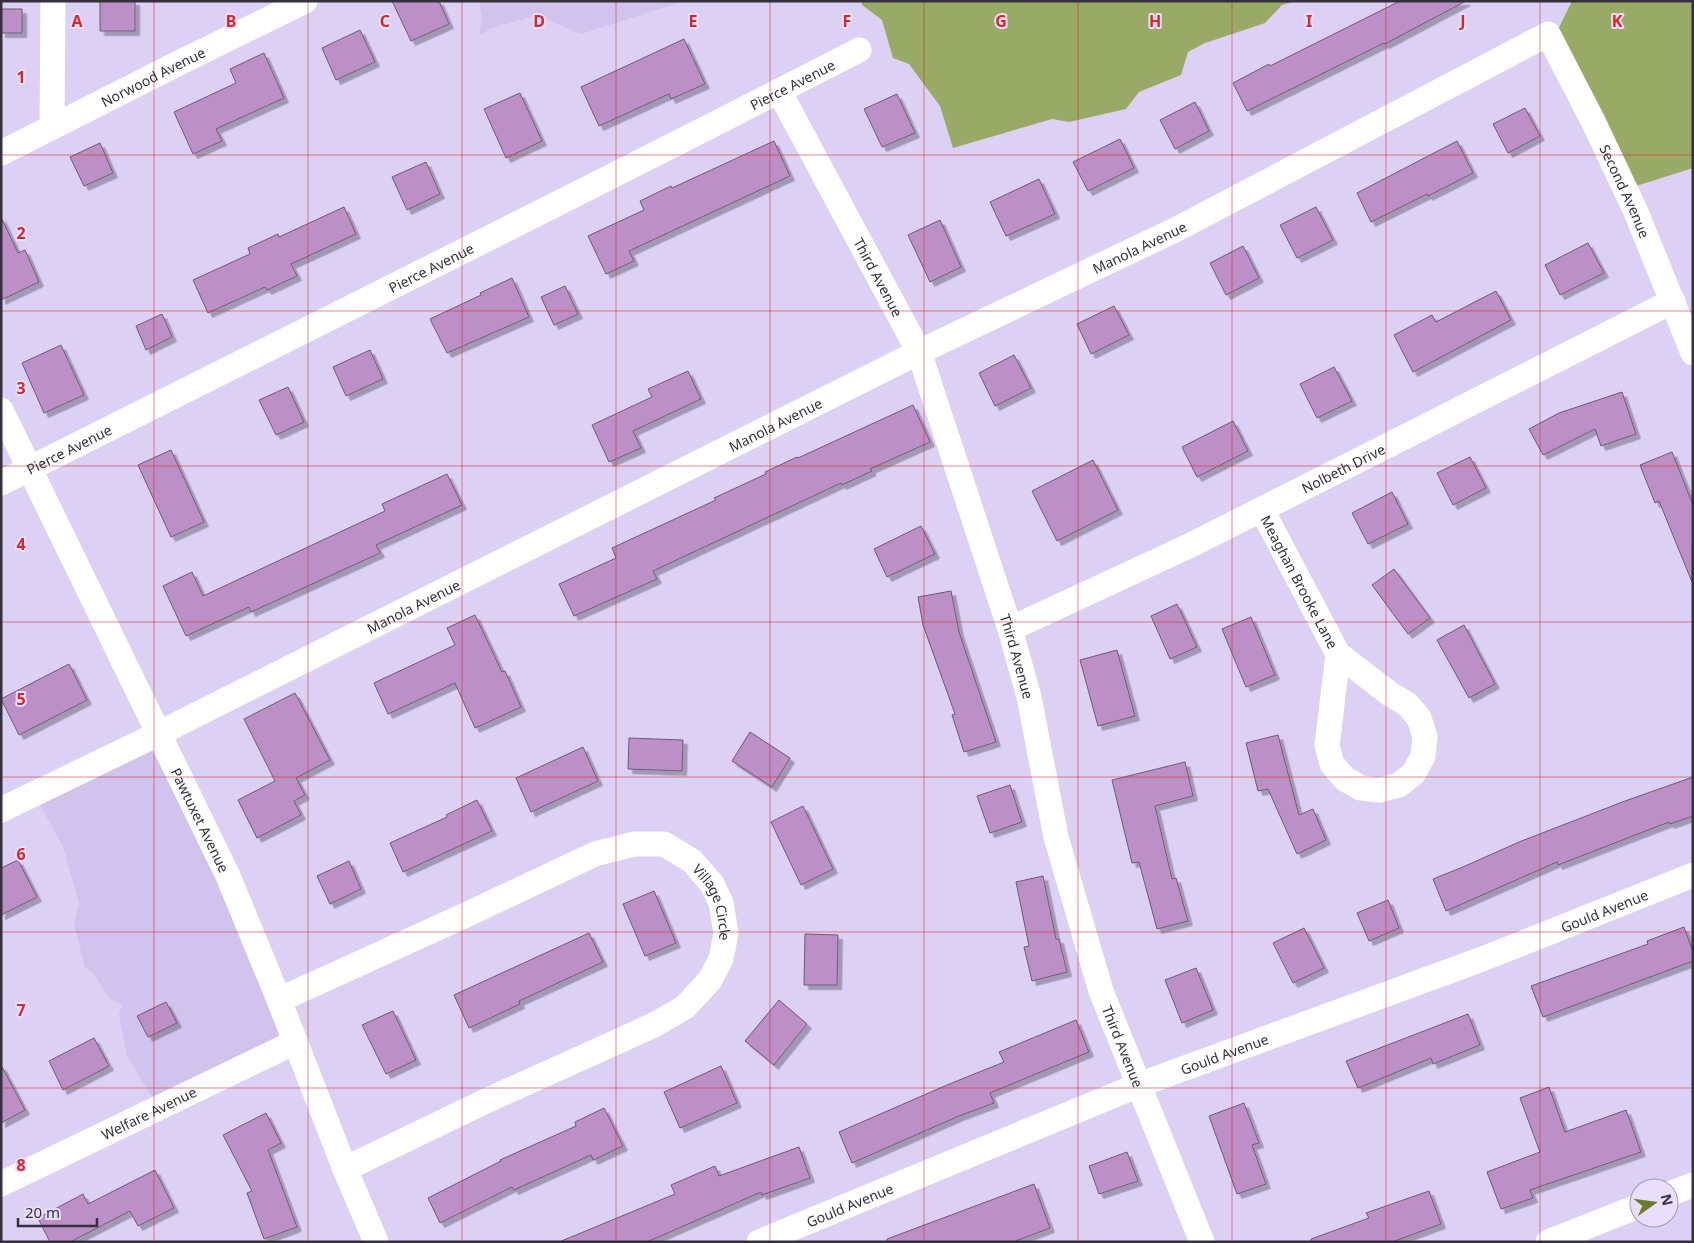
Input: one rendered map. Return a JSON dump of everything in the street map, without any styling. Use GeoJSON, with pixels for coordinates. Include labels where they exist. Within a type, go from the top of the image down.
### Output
{"type":"FeatureCollection","features":[{"type":"Feature","properties":{"kind":"street"},"geometry":{"type":"LineString","coordinates":[[52,127],[53,1]]}},
{"type":"Feature","properties":{"kind":"street","name":"Norwood Avenue"},"geometry":{"type":"LineString","coordinates":[[1,153],[305,1]]}},
{"type":"Feature","properties":{"kind":"street","name":"Second Avenue"},"geometry":{"type":"LineString","coordinates":[[1548,34],[1594,123],[1636,212],[1693,353]]}},
{"type":"Feature","properties":{"kind":"street","name":"Manola Avenue"},"geometry":{"type":"LineString","coordinates":[[1,810],[160,733],[918,352],[1177,229],[1548,34]]}},
{"type":"Feature","properties":{"kind":"street","name":"Pierce Avenue"},"geometry":{"type":"LineString","coordinates":[[1,483],[616,175],[859,50]]}},
{"type":"Feature","properties":{"kind":"street","name":"Third Avenue"},"geometry":{"type":"LineString","coordinates":[[779,91],[918,352],[1010,629],[1029,697],[1056,838],[1101,991],[1202,1242]]}},
{"type":"Feature","properties":{"kind":"street","name":"Nolbeth Drive"},"geometry":{"type":"LineString","coordinates":[[1010,629],[1192,545],[1672,301]]}},
{"type":"Feature","properties":{"kind":"street","name":"Pawtuxet Avenue"},"geometry":{"type":"LineString","coordinates":[[1,410],[228,876],[376,1242]]}},
{"type":"Feature","properties":{"kind":"street","name":"Meaghan Brooke Lane"},"geometry":{"type":"LineString","coordinates":[[1262,510],[1338,654],[1390,694],[1407,704],[1420,718],[1425,737],[1423,756],[1414,773],[1399,785],[1380,790],[1361,788],[1345,779],[1332,764],[1327,746],[1338,654]]}},
{"type":"Feature","properties":{"kind":"street","name":"Village Circle"},"geometry":{"type":"LineString","coordinates":[[279,1000],[595,854],[634,844],[664,844],[692,861],[712,884],[722,903],[726,933],[721,960],[710,980],[685,1007],[654,1025],[488,1100],[345,1169]]}},
{"type":"Feature","properties":{"kind":"street","name":"Gould Avenue"},"geometry":{"type":"LineString","coordinates":[[759,1242],[1139,1085],[1485,958],[1693,875]]}},
{"type":"Feature","properties":{"kind":"street","name":"Welfare Avenue"},"geometry":{"type":"LineString","coordinates":[[1,1184],[295,1042]]}},
{"type":"Feature","properties":{"kind":"street"},"geometry":{"type":"LineString","coordinates":[[1679,1190],[1693,1185]]}},
{"type":"Feature","properties":{"kind":"street"},"geometry":{"type":"LineString","coordinates":[[1548,1242],[1629,1210]]}},
{"type":"Feature","properties":{"kind":"shaded area"},"geometry":{"type":"Polygon","coordinates":[[[479,1],[684,1],[581,34],[537,15],[492,28],[479,35],[482,18],[479,1]]]}},
{"type":"Feature","properties":{"kind":"shaded area"},"geometry":{"type":"Polygon","coordinates":[[[162,735],[294,1039],[157,1105],[127,1056],[119,1014],[122,1005],[110,999],[95,975],[85,967],[74,924],[79,903],[63,847],[39,803],[162,735]]]}},
{"type":"Feature","properties":{"kind":"green space"},"geometry":{"type":"Polygon","coordinates":[[[862,1],[1296,1],[1282,5],[1265,23],[1205,43],[1188,52],[1181,75],[1139,92],[1126,109],[1069,122],[1052,119],[953,148],[940,106],[909,64],[893,58],[882,20],[862,5],[862,1]]]}},
{"type":"Feature","properties":{"kind":"green space"},"geometry":{"type":"Polygon","coordinates":[[[1572,1],[1693,1],[1693,168],[1636,186],[1551,44],[1572,1]]]}},
{"type":"Feature","properties":{"kind":"building"},"geometry":{"type":"Polygon","coordinates":[[[100,1],[135,1],[135,31],[100,31],[100,1]]]}},
{"type":"Feature","properties":{"kind":"building"},"geometry":{"type":"Polygon","coordinates":[[[392,1],[439,1],[449,24],[411,41],[392,1]]]}},
{"type":"Feature","properties":{"kind":"building"},"geometry":{"type":"Polygon","coordinates":[[[1400,1],[1466,1],[1385,44],[1247,111],[1233,83],[1400,1]]]}},
{"type":"Feature","properties":{"kind":"building"},"geometry":{"type":"Polygon","coordinates":[[[1,9],[22,9],[22,33],[1,33],[1,9]]]}},
{"type":"Feature","properties":{"kind":"building"},"geometry":{"type":"Polygon","coordinates":[[[360,30],[375,62],[336,80],[322,48],[360,30]]]}},
{"type":"Feature","properties":{"kind":"building"},"geometry":{"type":"Polygon","coordinates":[[[684,39],[705,84],[671,99],[669,94],[599,126],[581,87],[684,39]]]}},
{"type":"Feature","properties":{"kind":"building"},"geometry":{"type":"Polygon","coordinates":[[[264,53],[284,98],[216,129],[222,141],[193,154],[174,112],[236,83],[230,69],[264,53]]]}},
{"type":"Feature","properties":{"kind":"building"},"geometry":{"type":"Polygon","coordinates":[[[520,93],[542,141],[506,158],[484,109],[520,93]]]}},
{"type":"Feature","properties":{"kind":"building"},"geometry":{"type":"Polygon","coordinates":[[[897,94],[915,133],[882,147],[864,109],[897,94]]]}},
{"type":"Feature","properties":{"kind":"building"},"geometry":{"type":"Polygon","coordinates":[[[1195,102],[1209,131],[1175,149],[1160,120],[1195,102]]]}},
{"type":"Feature","properties":{"kind":"building"},"geometry":{"type":"Polygon","coordinates":[[[1525,108],[1540,136],[1508,153],[1493,124],[1525,108]]]}},
{"type":"Feature","properties":{"kind":"building"},"geometry":{"type":"Polygon","coordinates":[[[1120,139],[1134,168],[1088,191],[1073,162],[1120,139]]]}},
{"type":"Feature","properties":{"kind":"building"},"geometry":{"type":"Polygon","coordinates":[[[774,141],[790,176],[629,251],[634,261],[606,274],[588,236],[644,210],[640,201],[774,141]]]}},
{"type":"Feature","properties":{"kind":"building"},"geometry":{"type":"Polygon","coordinates":[[[1457,141],[1473,173],[1371,222],[1357,193],[1457,141]]]}},
{"type":"Feature","properties":{"kind":"building"},"geometry":{"type":"Polygon","coordinates":[[[100,143],[113,173],[84,186],[70,157],[100,143]]]}},
{"type":"Feature","properties":{"kind":"building"},"geometry":{"type":"Polygon","coordinates":[[[426,162],[440,194],[407,210],[392,177],[426,162]]]}},
{"type":"Feature","properties":{"kind":"building"},"geometry":{"type":"Polygon","coordinates":[[[1039,179],[1055,214],[1006,236],[990,202],[1039,179]]]}},
{"type":"Feature","properties":{"kind":"building"},"geometry":{"type":"Polygon","coordinates":[[[344,207],[356,234],[291,264],[297,276],[267,290],[265,287],[208,313],[193,280],[250,254],[248,248],[278,234],[279,237],[344,207]]]}},
{"type":"Feature","properties":{"kind":"building"},"geometry":{"type":"Polygon","coordinates":[[[1316,207],[1333,240],[1297,258],[1280,225],[1316,207]]]}},
{"type":"Feature","properties":{"kind":"building"},"geometry":{"type":"Polygon","coordinates":[[[1,217],[18,253],[25,250],[39,282],[1,300],[1,217]]]}},
{"type":"Feature","properties":{"kind":"building"},"geometry":{"type":"Polygon","coordinates":[[[940,220],[961,267],[930,282],[908,235],[940,220]]]}},
{"type":"Feature","properties":{"kind":"building"},"geometry":{"type":"Polygon","coordinates":[[[1588,243],[1604,273],[1560,295],[1545,265],[1588,243]]]}},
{"type":"Feature","properties":{"kind":"building"},"geometry":{"type":"Polygon","coordinates":[[[1243,246],[1259,278],[1226,295],[1210,263],[1243,246]]]}},
{"type":"Feature","properties":{"kind":"building"},"geometry":{"type":"Polygon","coordinates":[[[512,278],[529,317],[447,353],[430,319],[512,278]]]}},
{"type":"Feature","properties":{"kind":"building"},"geometry":{"type":"Polygon","coordinates":[[[565,286],[578,314],[554,325],[541,297],[565,286]]]}},
{"type":"Feature","properties":{"kind":"building"},"geometry":{"type":"Polygon","coordinates":[[[1496,291],[1511,320],[1413,372],[1394,335],[1432,315],[1436,322],[1496,291]]]}},
{"type":"Feature","properties":{"kind":"building"},"geometry":{"type":"Polygon","coordinates":[[[1114,306],[1129,335],[1091,354],[1077,324],[1114,306]]]}},
{"type":"Feature","properties":{"kind":"building"},"geometry":{"type":"Polygon","coordinates":[[[162,314],[172,337],[146,350],[136,326],[162,314]]]}},
{"type":"Feature","properties":{"kind":"building"},"geometry":{"type":"Polygon","coordinates":[[[61,345],[84,395],[44,413],[22,363],[61,345]]]}},
{"type":"Feature","properties":{"kind":"building"},"geometry":{"type":"Polygon","coordinates":[[[370,350],[383,379],[346,396],[333,367],[370,350]]]}},
{"type":"Feature","properties":{"kind":"building"},"geometry":{"type":"Polygon","coordinates":[[[1014,355],[1031,388],[995,406],[979,373],[1014,355]]]}},
{"type":"Feature","properties":{"kind":"building"},"geometry":{"type":"Polygon","coordinates":[[[1334,367],[1352,401],[1317,418],[1300,384],[1334,367]]]}},
{"type":"Feature","properties":{"kind":"building"},"geometry":{"type":"Polygon","coordinates":[[[688,371],[701,399],[633,431],[641,448],[609,462],[592,425],[652,397],[648,389],[688,371]]]}},
{"type":"Feature","properties":{"kind":"building"},"geometry":{"type":"Polygon","coordinates":[[[288,387],[304,422],[276,435],[259,400],[288,387]]]}},
{"type":"Feature","properties":{"kind":"building"},"geometry":{"type":"Polygon","coordinates":[[[1622,392],[1636,434],[1601,446],[1595,429],[1543,455],[1529,429],[1559,413],[1622,392]]]}},
{"type":"Feature","properties":{"kind":"building"},"geometry":{"type":"Polygon","coordinates":[[[913,405],[930,442],[870,469],[872,471],[842,485],[841,483],[653,571],[657,579],[574,616],[559,584],[616,558],[612,548],[716,500],[714,498],[766,474],[765,472],[913,405]]]}},
{"type":"Feature","properties":{"kind":"building"},"geometry":{"type":"Polygon","coordinates":[[[1233,421],[1248,451],[1197,477],[1182,447],[1233,421]]]}},
{"type":"Feature","properties":{"kind":"building"},"geometry":{"type":"Polygon","coordinates":[[[171,450],[204,522],[171,537],[138,465],[171,450]]]}},
{"type":"Feature","properties":{"kind":"building"},"geometry":{"type":"Polygon","coordinates":[[[1672,452],[1693,505],[1692,582],[1659,501],[1655,503],[1640,465],[1672,452]]]}},
{"type":"Feature","properties":{"kind":"building"},"geometry":{"type":"Polygon","coordinates":[[[1470,457],[1486,488],[1453,505],[1437,473],[1470,457]]]}},
{"type":"Feature","properties":{"kind":"building"},"geometry":{"type":"Polygon","coordinates":[[[1093,460],[1118,510],[1057,541],[1032,491],[1093,460]]]}},
{"type":"Feature","properties":{"kind":"building"},"geometry":{"type":"Polygon","coordinates":[[[447,474],[462,505],[376,545],[380,553],[251,612],[249,607],[186,636],[163,586],[192,572],[203,596],[385,511],[382,504],[447,474]]]}},
{"type":"Feature","properties":{"kind":"building"},"geometry":{"type":"Polygon","coordinates":[[[1392,492],[1408,524],[1368,544],[1352,513],[1392,492]]]}},
{"type":"Feature","properties":{"kind":"building"},"geometry":{"type":"Polygon","coordinates":[[[921,526],[935,554],[887,577],[874,549],[921,526]]]}},
{"type":"Feature","properties":{"kind":"building"},"geometry":{"type":"Polygon","coordinates":[[[1394,569],[1430,618],[1408,634],[1372,585],[1394,569]]]}},
{"type":"Feature","properties":{"kind":"building"},"geometry":{"type":"Polygon","coordinates":[[[951,591],[959,632],[996,742],[964,752],[952,715],[955,714],[923,625],[918,597],[951,591]]]}},
{"type":"Feature","properties":{"kind":"building"},"geometry":{"type":"Polygon","coordinates":[[[1177,604],[1197,647],[1170,659],[1151,616],[1177,604]]]}},
{"type":"Feature","properties":{"kind":"building"},"geometry":{"type":"Polygon","coordinates":[[[475,615],[502,672],[505,671],[521,707],[475,728],[455,683],[388,714],[374,683],[455,645],[447,628],[475,615]]]}},
{"type":"Feature","properties":{"kind":"building"},"geometry":{"type":"Polygon","coordinates":[[[1251,617],[1275,675],[1246,687],[1222,629],[1251,617]]]}},
{"type":"Feature","properties":{"kind":"building"},"geometry":{"type":"Polygon","coordinates":[[[1464,625],[1495,684],[1469,698],[1437,640],[1464,625]]]}},
{"type":"Feature","properties":{"kind":"building"},"geometry":{"type":"Polygon","coordinates":[[[1117,650],[1135,716],[1098,726],[1080,660],[1117,650]]]}},
{"type":"Feature","properties":{"kind":"building"},"geometry":{"type":"Polygon","coordinates":[[[69,664],[87,700],[19,735],[1,699],[69,664]]]}},
{"type":"Feature","properties":{"kind":"building"},"geometry":{"type":"Polygon","coordinates":[[[295,693],[330,760],[296,778],[305,795],[294,801],[301,815],[257,838],[238,800],[275,781],[244,719],[295,693]]]}},
{"type":"Feature","properties":{"kind":"building"},"geometry":{"type":"Polygon","coordinates":[[[750,732],[790,758],[772,787],[732,761],[750,732]]]}},
{"type":"Feature","properties":{"kind":"building"},"geometry":{"type":"Polygon","coordinates":[[[1278,735],[1299,815],[1313,809],[1326,840],[1297,854],[1268,789],[1258,791],[1246,743],[1278,735]]]}},
{"type":"Feature","properties":{"kind":"building"},"geometry":{"type":"Polygon","coordinates":[[[629,738],[683,740],[682,771],[628,769],[629,738]]]}},
{"type":"Feature","properties":{"kind":"building"},"geometry":{"type":"Polygon","coordinates":[[[583,747],[598,781],[531,812],[516,778],[583,747]]]}},
{"type":"Feature","properties":{"kind":"building"},"geometry":{"type":"Polygon","coordinates":[[[1185,762],[1193,796],[1155,806],[1172,879],[1176,878],[1188,921],[1157,929],[1139,862],[1132,863],[1112,780],[1185,762]]]}},
{"type":"Feature","properties":{"kind":"building"},"geometry":{"type":"Polygon","coordinates":[[[1693,777],[1693,816],[1670,824],[1669,822],[1558,865],[1557,862],[1446,911],[1433,879],[1519,842],[1693,777]]]}},
{"type":"Feature","properties":{"kind":"building"},"geometry":{"type":"Polygon","coordinates":[[[1010,785],[1022,822],[990,833],[977,796],[1010,785]]]}},
{"type":"Feature","properties":{"kind":"building"},"geometry":{"type":"Polygon","coordinates":[[[477,800],[492,831],[403,872],[390,843],[447,817],[446,815],[477,800]]]}},
{"type":"Feature","properties":{"kind":"building"},"geometry":{"type":"Polygon","coordinates":[[[803,806],[833,869],[801,885],[771,822],[803,806]]]}},
{"type":"Feature","properties":{"kind":"building"},"geometry":{"type":"Polygon","coordinates":[[[18,860],[37,897],[1,915],[1,868],[18,860]]]}},
{"type":"Feature","properties":{"kind":"building"},"geometry":{"type":"Polygon","coordinates":[[[349,861],[361,889],[330,904],[317,876],[349,861]]]}},
{"type":"Feature","properties":{"kind":"building"},"geometry":{"type":"Polygon","coordinates":[[[1043,876],[1056,939],[1059,939],[1067,972],[1032,981],[1024,947],[1029,946],[1016,882],[1043,876]]]}},
{"type":"Feature","properties":{"kind":"building"},"geometry":{"type":"Polygon","coordinates":[[[654,891],[676,943],[645,956],[623,904],[654,891]]]}},
{"type":"Feature","properties":{"kind":"building"},"geometry":{"type":"Polygon","coordinates":[[[1388,900],[1399,928],[1369,941],[1357,913],[1388,900]]]}},
{"type":"Feature","properties":{"kind":"building"},"geometry":{"type":"Polygon","coordinates":[[[1684,927],[1693,952],[1693,961],[1543,1017],[1531,986],[1648,944],[1647,941],[1684,927]]]}},
{"type":"Feature","properties":{"kind":"building"},"geometry":{"type":"Polygon","coordinates":[[[1304,928],[1324,968],[1293,983],[1273,943],[1304,928]]]}},
{"type":"Feature","properties":{"kind":"building"},"geometry":{"type":"Polygon","coordinates":[[[589,933],[603,962],[519,1001],[520,1004],[469,1028],[454,995],[589,933]]]}},
{"type":"Feature","properties":{"kind":"building"},"geometry":{"type":"Polygon","coordinates":[[[805,934],[838,935],[837,985],[804,985],[805,934]]]}},
{"type":"Feature","properties":{"kind":"building"},"geometry":{"type":"Polygon","coordinates":[[[1196,968],[1213,1010],[1182,1023],[1165,980],[1196,968]]]}},
{"type":"Feature","properties":{"kind":"building"},"geometry":{"type":"Polygon","coordinates":[[[779,1000],[807,1024],[774,1065],[745,1041],[779,1000]]]}},
{"type":"Feature","properties":{"kind":"building"},"geometry":{"type":"Polygon","coordinates":[[[166,1002],[177,1023],[148,1037],[137,1016],[166,1002]]]}},
{"type":"Feature","properties":{"kind":"building"},"geometry":{"type":"Polygon","coordinates":[[[393,1011],[416,1060],[386,1074],[362,1025],[393,1011]]]}},
{"type":"Feature","properties":{"kind":"building"},"geometry":{"type":"Polygon","coordinates":[[[1468,1014],[1480,1045],[1433,1064],[1431,1058],[1358,1088],[1346,1061],[1468,1014]]]}},
{"type":"Feature","properties":{"kind":"building"},"geometry":{"type":"Polygon","coordinates":[[[1076,1020],[1089,1052],[990,1093],[994,1103],[959,1116],[852,1163],[839,1132],[1004,1062],[999,1052],[1076,1020]]]}},
{"type":"Feature","properties":{"kind":"building"},"geometry":{"type":"Polygon","coordinates":[[[94,1038],[109,1066],[63,1090],[49,1061],[94,1038]]]}},
{"type":"Feature","properties":{"kind":"building"},"geometry":{"type":"Polygon","coordinates":[[[1,1065],[25,1110],[1,1123],[1,1065]]]}},
{"type":"Feature","properties":{"kind":"building"},"geometry":{"type":"Polygon","coordinates":[[[721,1066],[737,1103],[680,1128],[664,1092],[721,1066]]]}},
{"type":"Feature","properties":{"kind":"building"},"geometry":{"type":"Polygon","coordinates":[[[1549,1087],[1565,1132],[1626,1110],[1641,1152],[1530,1190],[1533,1198],[1501,1209],[1487,1172],[1540,1152],[1520,1098],[1549,1087]]]}},
{"type":"Feature","properties":{"kind":"building"},"geometry":{"type":"Polygon","coordinates":[[[1244,1103],[1259,1143],[1252,1145],[1266,1184],[1237,1194],[1209,1116],[1244,1103]]]}},
{"type":"Feature","properties":{"kind":"building"},"geometry":{"type":"Polygon","coordinates":[[[604,1108],[623,1146],[593,1160],[591,1155],[514,1190],[512,1187],[440,1223],[428,1198],[500,1160],[576,1126],[575,1122],[604,1108]]]}},
{"type":"Feature","properties":{"kind":"building"},"geometry":{"type":"Polygon","coordinates":[[[266,1113],[281,1143],[268,1150],[297,1227],[264,1239],[247,1193],[252,1191],[223,1135],[266,1113]]]}},
{"type":"Feature","properties":{"kind":"building"},"geometry":{"type":"Polygon","coordinates":[[[799,1147],[810,1178],[762,1195],[761,1192],[647,1242],[559,1242],[675,1194],[671,1185],[715,1166],[719,1176],[799,1147]]]}},
{"type":"Feature","properties":{"kind":"building"},"geometry":{"type":"Polygon","coordinates":[[[1127,1152],[1138,1181],[1099,1194],[1089,1166],[1127,1152]]]}},
{"type":"Feature","properties":{"kind":"building"},"geometry":{"type":"Polygon","coordinates":[[[155,1170],[174,1208],[138,1226],[130,1211],[70,1242],[50,1242],[38,1218],[83,1194],[88,1204],[155,1170]]]}},
{"type":"Feature","properties":{"kind":"building"},"geometry":{"type":"Polygon","coordinates":[[[1034,1184],[1050,1228],[1013,1242],[887,1242],[887,1239],[1034,1184]]]}},
{"type":"Feature","properties":{"kind":"building"},"geometry":{"type":"Polygon","coordinates":[[[1429,1191],[1441,1224],[1392,1242],[1311,1242],[1311,1239],[1369,1218],[1366,1213],[1429,1191]]]}}]}
